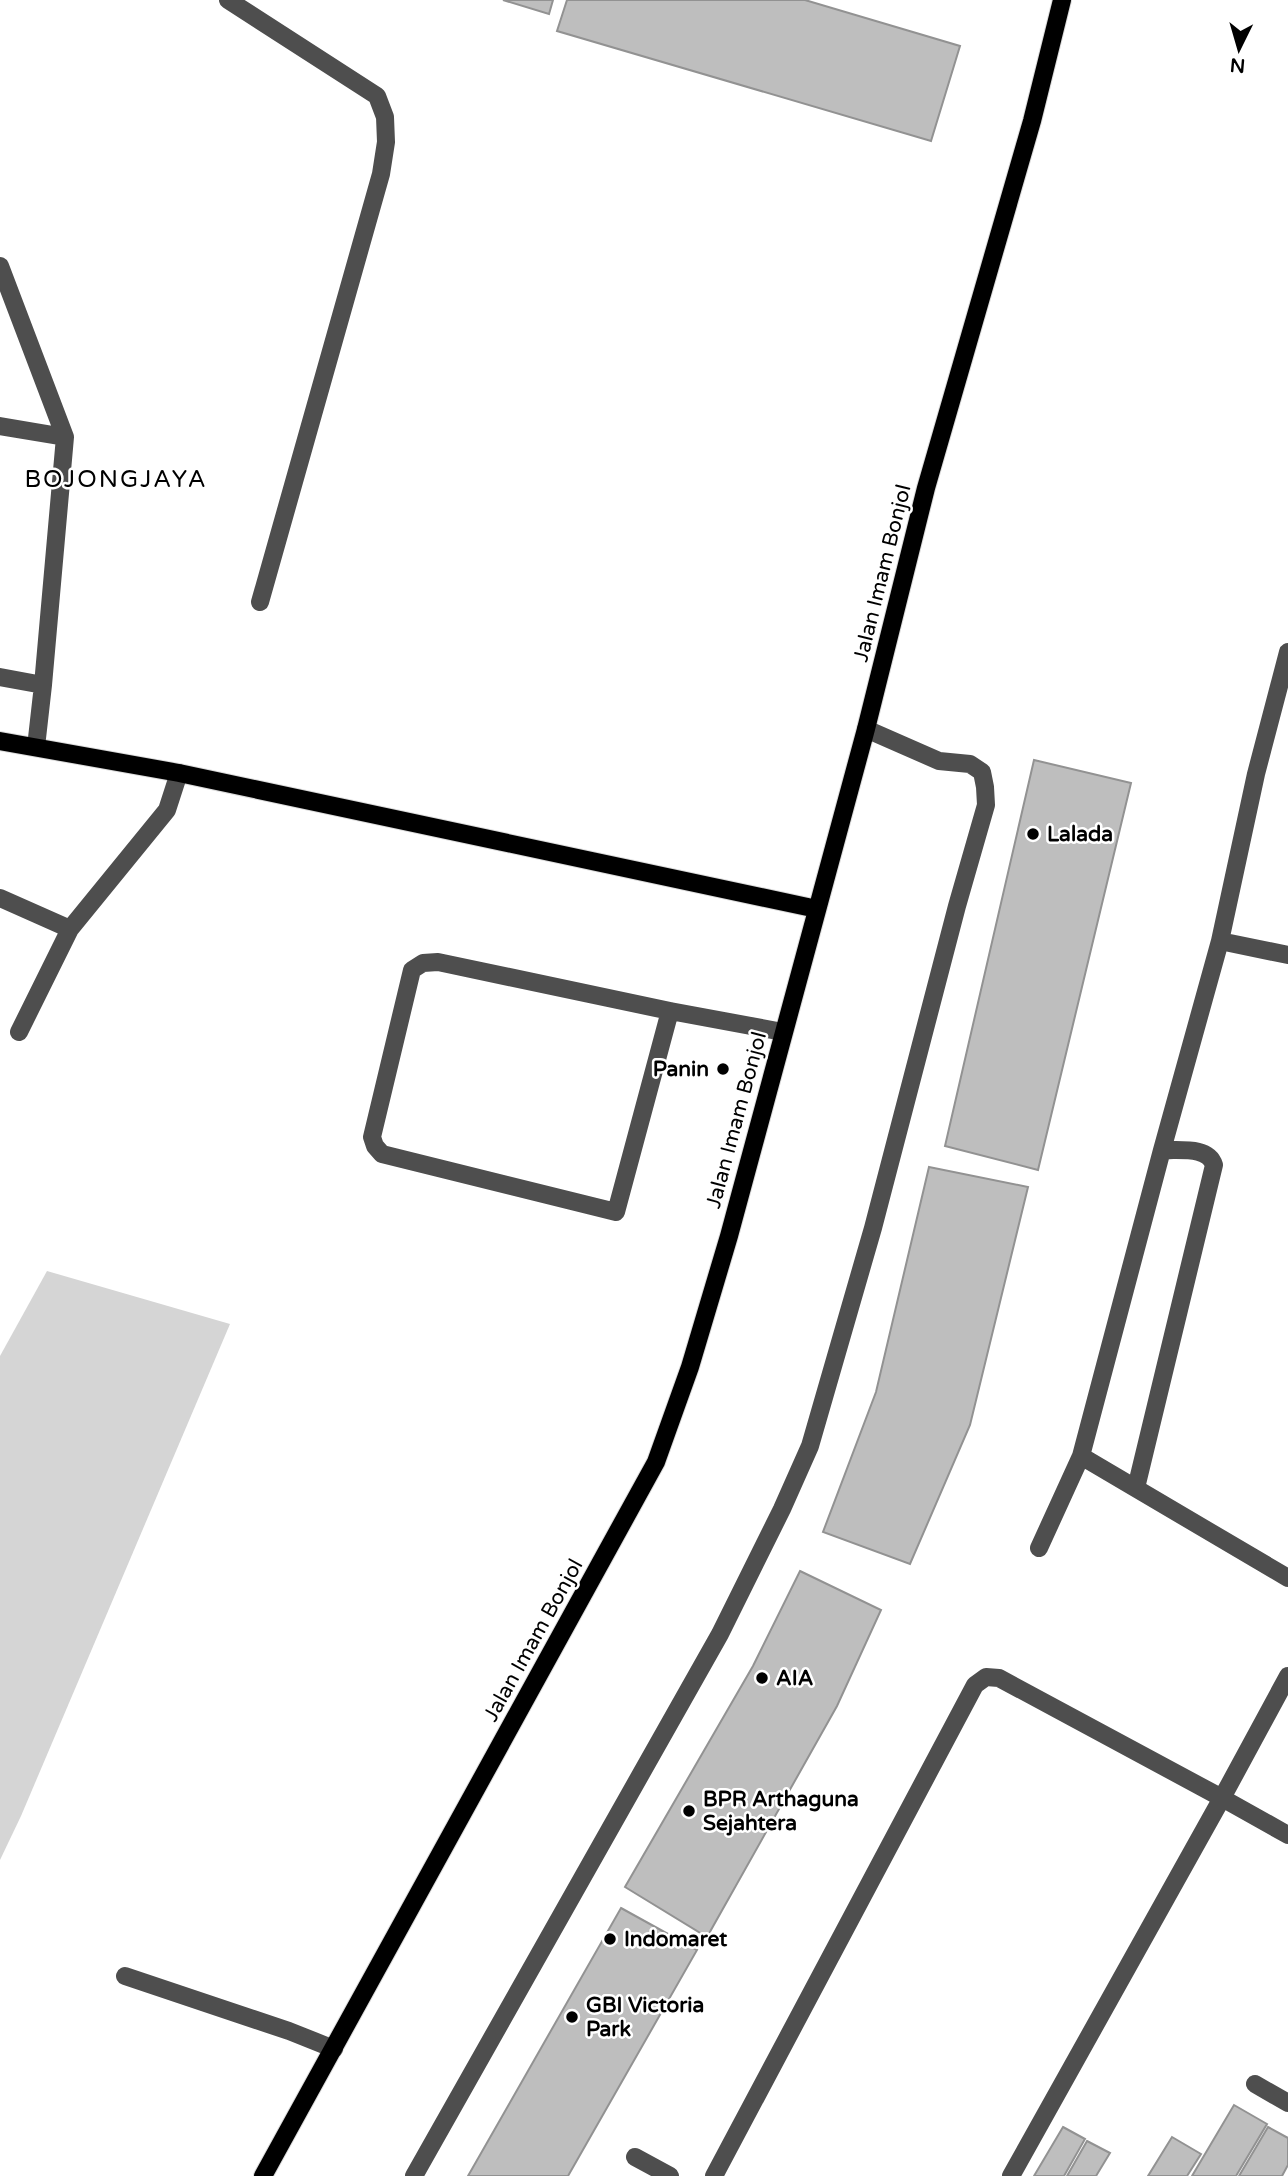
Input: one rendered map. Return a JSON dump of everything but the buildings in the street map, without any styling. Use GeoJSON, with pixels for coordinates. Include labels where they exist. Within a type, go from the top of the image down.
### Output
{"type":"FeatureCollection","features":[{"type":"Feature","properties":{"kind":"main road","name":"Jalan Imam Bonjol"},"geometry":{"type":"LineString","coordinates":[[263,2176],[656,1462],[691,1367],[866,729],[926,488],[1032,121],[1062,0]]}},
{"type":"Feature","properties":{"kind":"main road"},"geometry":{"type":"LineString","coordinates":[[0,741],[179,774],[817,909]]}},
{"type":"Feature","properties":{"kind":"street"},"geometry":{"type":"LineString","coordinates":[[228,0],[377,96],[385,117],[386,142],[382,174],[260,602]]}},
{"type":"Feature","properties":{"kind":"street"},"geometry":{"type":"LineString","coordinates":[[0,266],[65,438],[36,747]]}},
{"type":"Feature","properties":{"kind":"street"},"geometry":{"type":"LineString","coordinates":[[0,426],[65,438]]}},
{"type":"Feature","properties":{"kind":"street"},"geometry":{"type":"LineString","coordinates":[[1039,1548],[1081,1456],[1220,941],[1256,774],[1288,652]]}},
{"type":"Feature","properties":{"kind":"street"},"geometry":{"type":"LineString","coordinates":[[0,677],[43,685]]}},
{"type":"Feature","properties":{"kind":"street"},"geometry":{"type":"LineString","coordinates":[[414,2176],[720,1634],[810,1446],[873,1228],[986,805],[982,772],[970,764],[939,761],[866,729]]}},
{"type":"Feature","properties":{"kind":"street"},"geometry":{"type":"LineString","coordinates":[[19,1032],[70,929],[166,810],[179,774]]}},
{"type":"Feature","properties":{"kind":"street"},"geometry":{"type":"LineString","coordinates":[[0,898],[70,929]]}},
{"type":"Feature","properties":{"kind":"street"},"geometry":{"type":"LineString","coordinates":[[1220,941],[1288,955]]}},
{"type":"Feature","properties":{"kind":"street"},"geometry":{"type":"LineString","coordinates":[[670,1011],[616,1212],[382,1154],[375,1146],[372,1138],[412,970],[423,963],[438,962],[783,1032]]}},
{"type":"Feature","properties":{"kind":"street"},"geometry":{"type":"LineString","coordinates":[[1136,1488],[1214,1165],[1212,1158],[1204,1152],[1162,1150]]}},
{"type":"Feature","properties":{"kind":"street"},"geometry":{"type":"LineString","coordinates":[[1081,1456],[1288,1578]]}},
{"type":"Feature","properties":{"kind":"street"},"geometry":{"type":"LineString","coordinates":[[1011,2176],[1288,1676]]}},
{"type":"Feature","properties":{"kind":"street"},"geometry":{"type":"LineString","coordinates":[[714,2176],[975,1685],[986,1677],[999,1678],[1288,1835]]}},
{"type":"Feature","properties":{"kind":"street"},"geometry":{"type":"LineString","coordinates":[[125,1976],[289,2031],[334,2049]]}},
{"type":"Feature","properties":{"kind":"street"},"geometry":{"type":"LineString","coordinates":[[1255,2084],[1288,2103]]}},
{"type":"Feature","properties":{"kind":"street"},"geometry":{"type":"LineString","coordinates":[[635,2157],[670,2176]]}},
{"type":"Feature","properties":{"kind":"shaded area"},"geometry":{"type":"Polygon","coordinates":[[[47,1271],[230,1324],[0,1860],[0,1356],[47,1271]]]}},
{"type":"Feature","properties":{"kind":"place","name":"Lalada"},"geometry":{"type":"Point","coordinates":[1033,834]}},
{"type":"Feature","properties":{"kind":"place","name":"Panin"},"geometry":{"type":"Point","coordinates":[723,1069]}},
{"type":"Feature","properties":{"kind":"place","name":"AIA"},"geometry":{"type":"Point","coordinates":[762,1678]}},
{"type":"Feature","properties":{"kind":"place","name":"BPR Arthaguna Sejahtera"},"geometry":{"type":"Point","coordinates":[689,1811]}},
{"type":"Feature","properties":{"kind":"place","name":"Indomaret"},"geometry":{"type":"Point","coordinates":[610,1939]}},
{"type":"Feature","properties":{"kind":"place","name":"GBI Victoria Park"},"geometry":{"type":"Point","coordinates":[572,2017]}},
{"type":"Feature","properties":{"kind":"district","name":"BOJONGJAYA"},"geometry":{"type":"Point","coordinates":[116,479]}}]}
